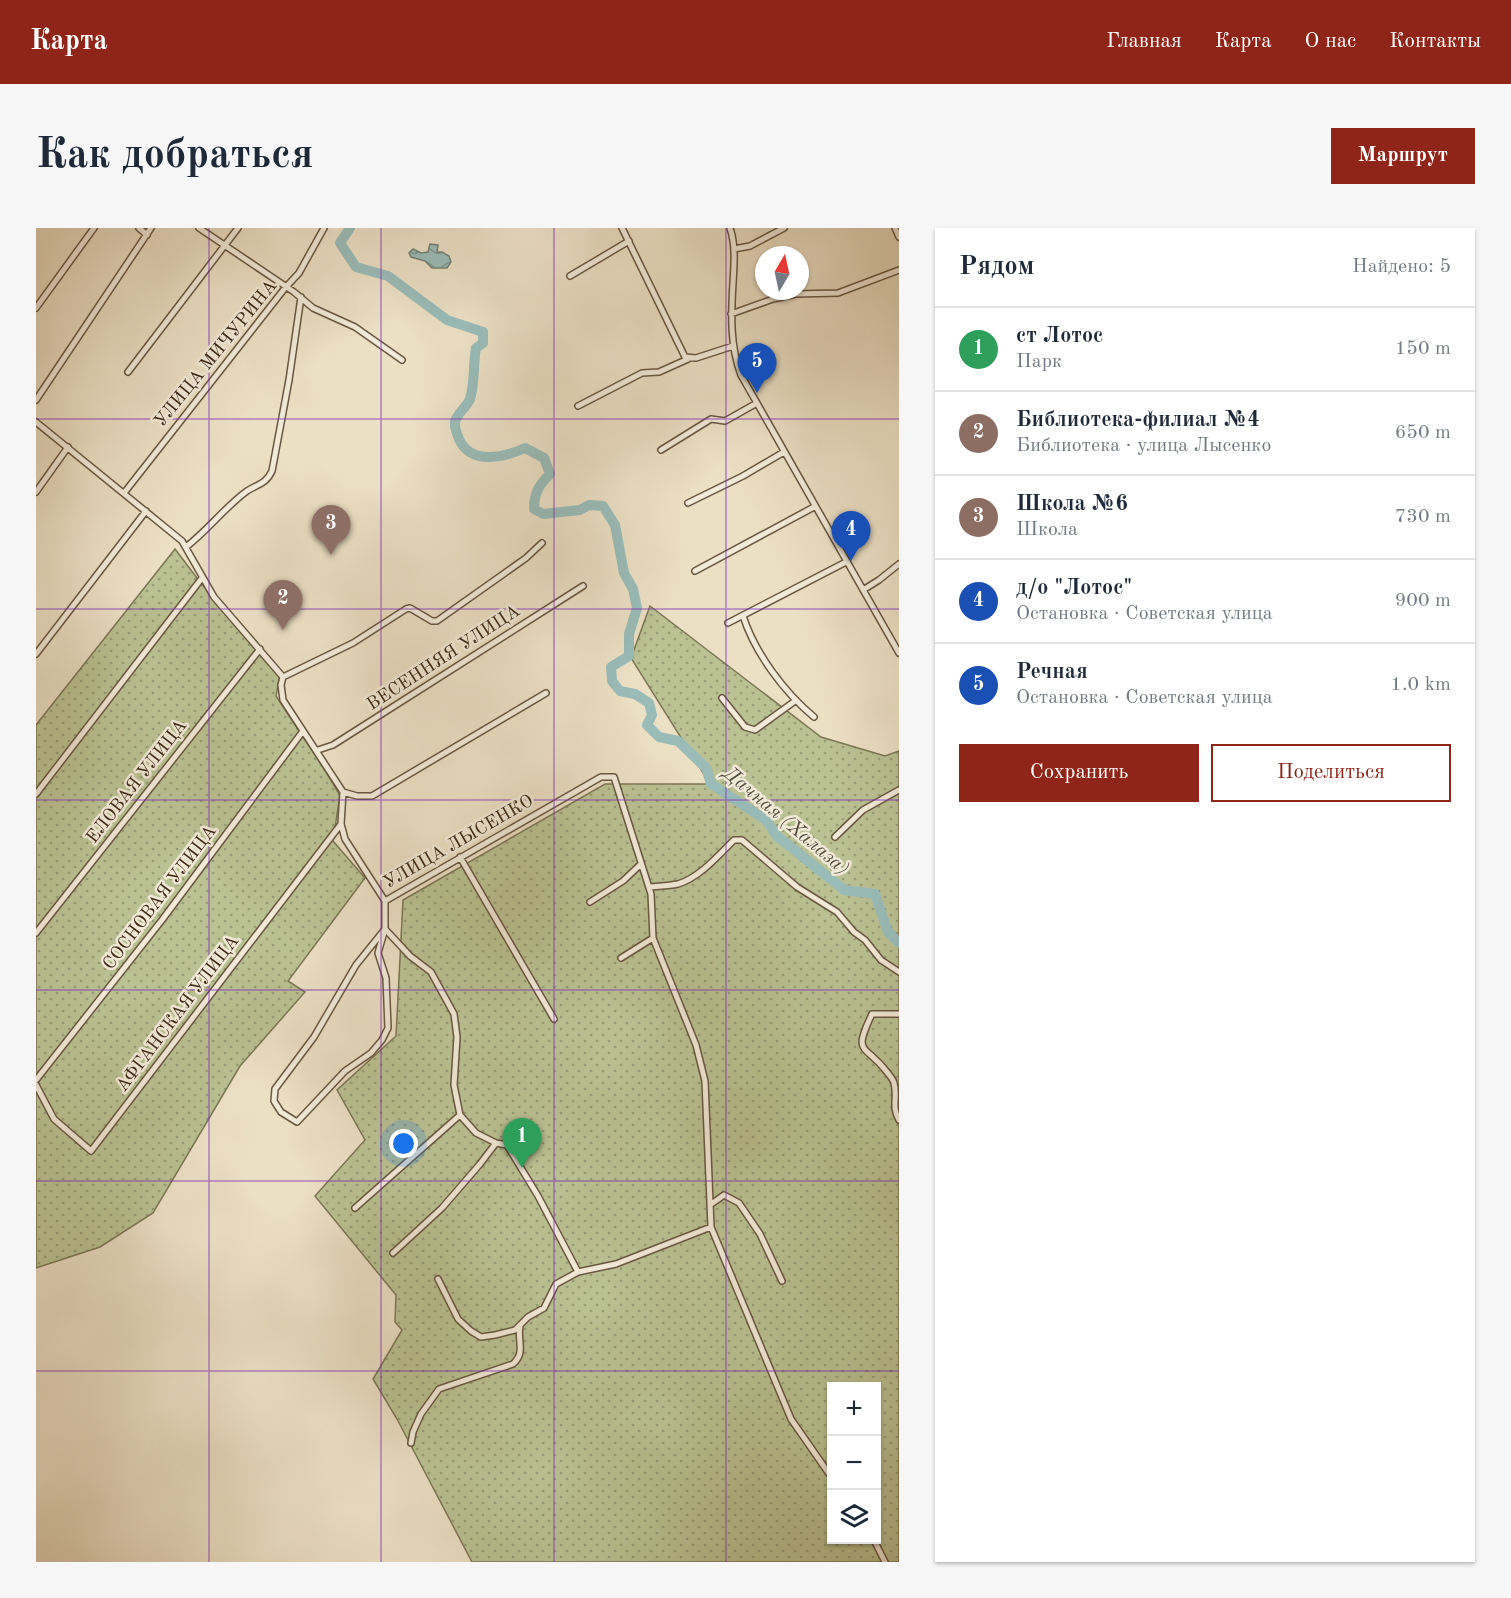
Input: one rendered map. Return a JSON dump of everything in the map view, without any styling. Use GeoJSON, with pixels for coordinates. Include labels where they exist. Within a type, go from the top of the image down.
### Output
{"type":"FeatureCollection","features":[{"type":"Feature","properties":{"kind":"street"},"geometry":{"type":"LineString","coordinates":[[36,308],[94,228]]}},
{"type":"Feature","properties":{"kind":"street"},"geometry":{"type":"LineString","coordinates":[[138,228],[147,235]]}},
{"type":"Feature","properties":{"kind":"street"},"geometry":{"type":"LineString","coordinates":[[36,400],[151,228]]}},
{"type":"Feature","properties":{"kind":"street"},"geometry":{"type":"LineString","coordinates":[[199,228],[301,297],[313,308],[355,327],[402,360]]}},
{"type":"Feature","properties":{"kind":"street"},"geometry":{"type":"LineString","coordinates":[[128,372],[238,228]]}},
{"type":"Feature","properties":{"kind":"street","name":"УЛИЦА МИЧУРИНА"},"geometry":{"type":"LineString","coordinates":[[123,493],[299,273],[324,228]]}},
{"type":"Feature","properties":{"kind":"street"},"geometry":{"type":"LineString","coordinates":[[622,228],[683,355],[688,359]]}},
{"type":"Feature","properties":{"kind":"street"},"geometry":{"type":"LineString","coordinates":[[730,228],[734,249],[731,314],[733,346],[741,375],[899,653]]}},
{"type":"Feature","properties":{"kind":"street"},"geometry":{"type":"LineString","coordinates":[[734,249],[750,246],[784,228]]}},
{"type":"Feature","properties":{"kind":"street"},"geometry":{"type":"LineString","coordinates":[[895,228],[899,237]]}},
{"type":"Feature","properties":{"kind":"street"},"geometry":{"type":"LineString","coordinates":[[570,276],[629,241]]}},
{"type":"Feature","properties":{"kind":"street"},"geometry":{"type":"LineString","coordinates":[[731,314],[773,299],[796,294],[838,293],[899,270]]}},
{"type":"Feature","properties":{"kind":"street"},"geometry":{"type":"LineString","coordinates":[[186,547],[248,490],[264,484],[269,479],[289,380],[301,297]]}},
{"type":"Feature","properties":{"kind":"street"},"geometry":{"type":"LineString","coordinates":[[578,406],[642,373],[659,372],[688,359],[733,346]]}},
{"type":"Feature","properties":{"kind":"street"},"geometry":{"type":"LineString","coordinates":[[661,450],[711,419],[725,421],[757,403]]}},
{"type":"Feature","properties":{"kind":"street"},"geometry":{"type":"LineString","coordinates":[[36,422],[146,511],[186,547],[214,597],[283,677]]}},
{"type":"Feature","properties":{"kind":"street"},"geometry":{"type":"LineString","coordinates":[[36,492],[68,447]]}},
{"type":"Feature","properties":{"kind":"street"},"geometry":{"type":"LineString","coordinates":[[688,503],[743,476],[784,452]]}},
{"type":"Feature","properties":{"kind":"street"},"geometry":{"type":"LineString","coordinates":[[695,571],[814,507]]}},
{"type":"Feature","properties":{"kind":"street"},"geometry":{"type":"LineString","coordinates":[[36,654],[146,511]]}},
{"type":"Feature","properties":{"kind":"street"},"geometry":{"type":"LineString","coordinates":[[283,677],[353,643],[406,609],[410,608],[432,621],[437,621],[526,558],[542,543]]}},
{"type":"Feature","properties":{"kind":"street"},"geometry":{"type":"LineString","coordinates":[[728,623],[846,562]]}},
{"type":"Feature","properties":{"kind":"street"},"geometry":{"type":"LineString","coordinates":[[863,590],[899,564]]}},
{"type":"Feature","properties":{"kind":"street"},"geometry":{"type":"LineString","coordinates":[[36,794],[202,578]]}},
{"type":"Feature","properties":{"kind":"street","name":"ВЕСЕННЯЯ УЛИЦА"},"geometry":{"type":"LineString","coordinates":[[318,750],[333,745],[583,586]]}},
{"type":"Feature","properties":{"kind":"street"},"geometry":{"type":"LineString","coordinates":[[743,616],[752,640],[780,683],[795,701],[814,717]]}},
{"type":"Feature","properties":{"kind":"street","name":"ЕЛОВАЯ УЛИЦА"},"geometry":{"type":"LineString","coordinates":[[36,933],[260,649]]}},
{"type":"Feature","properties":{"kind":"street"},"geometry":{"type":"LineString","coordinates":[[283,677],[281,685],[283,700],[318,750],[343,792],[357,796],[372,796],[546,693]]}},
{"type":"Feature","properties":{"kind":"street"},"geometry":{"type":"LineString","coordinates":[[722,698],[745,727],[755,730],[795,701]]}},
{"type":"Feature","properties":{"kind":"street","name":"СОСНОВАЯ УЛИЦА"},"geometry":{"type":"LineString","coordinates":[[36,1080],[162,920],[303,731]]}},
{"type":"Feature","properties":{"kind":"street","name":"УЛИЦА ЛЫСЕНКО"},"geometry":{"type":"LineString","coordinates":[[343,792],[341,824],[345,839],[385,901],[601,777],[610,776],[616,781],[649,887],[653,938],[696,1045],[705,1081],[711,1227]]}},
{"type":"Feature","properties":{"kind":"street"},"geometry":{"type":"LineString","coordinates":[[835,837],[863,810],[899,790]]}},
{"type":"Feature","properties":{"kind":"street","name":"АФГАНСКАЯ УЛИЦА"},"geometry":{"type":"LineString","coordinates":[[36,1085],[54,1119],[91,1151],[341,824]]}},
{"type":"Feature","properties":{"kind":"street"},"geometry":{"type":"LineString","coordinates":[[649,887],[685,881],[700,872],[734,840],[742,840],[797,887],[837,912],[854,932],[866,940],[881,960],[899,972]]}},
{"type":"Feature","properties":{"kind":"street"},"geometry":{"type":"LineString","coordinates":[[460,857],[554,1019]]}},
{"type":"Feature","properties":{"kind":"street"},"geometry":{"type":"LineString","coordinates":[[590,902],[623,881],[641,864]]}},
{"type":"Feature","properties":{"kind":"street"},"geometry":{"type":"LineString","coordinates":[[385,901],[385,929],[378,953],[386,978],[388,1028],[382,1040],[370,1053],[345,1071],[297,1122],[281,1112],[274,1101],[275,1089],[314,1037],[356,965],[385,929]]}},
{"type":"Feature","properties":{"kind":"street"},"geometry":{"type":"LineString","coordinates":[[385,929],[410,956],[431,972],[454,1014],[457,1037],[454,1085],[460,1115],[476,1133],[496,1143],[507,1145],[538,1196],[578,1272]]}},
{"type":"Feature","properties":{"kind":"street"},"geometry":{"type":"LineString","coordinates":[[621,958],[653,938]]}},
{"type":"Feature","properties":{"kind":"street"},"geometry":{"type":"LineString","coordinates":[[899,1014],[872,1014],[861,1037],[864,1051],[883,1067],[894,1082],[894,1112],[899,1120]]}},
{"type":"Feature","properties":{"kind":"street"},"geometry":{"type":"LineString","coordinates":[[356,1208],[460,1115]]}},
{"type":"Feature","properties":{"kind":"street"},"geometry":{"type":"LineString","coordinates":[[393,1253],[442,1208],[496,1143]]}},
{"type":"Feature","properties":{"kind":"street"},"geometry":{"type":"LineString","coordinates":[[710,1205],[724,1195],[739,1203],[760,1234],[782,1281]]}},
{"type":"Feature","properties":{"kind":"street"},"geometry":{"type":"LineString","coordinates":[[438,1280],[458,1319],[471,1331],[481,1336],[495,1335],[515,1330],[528,1317],[544,1308],[556,1284],[578,1272],[616,1264],[711,1227],[791,1419],[827,1472]]}},
{"type":"Feature","properties":{"kind":"street"},"geometry":{"type":"LineString","coordinates":[[411,1443],[421,1414],[439,1389],[513,1364],[519,1358],[521,1355],[518,1336],[520,1326]]}},
{"type":"Feature","properties":{"kind":"street"},"geometry":{"type":"LineString","coordinates":[[876,1544],[885,1562]]}},
{"type":"Feature","properties":{"kind":"green space"},"geometry":{"type":"Polygon","coordinates":[[[175,549],[200,582],[280,674],[276,696],[340,795],[333,841],[365,878],[288,981],[305,992],[240,1066],[153,1213],[100,1247],[36,1268],[36,725],[175,549]]]}},
{"type":"Feature","properties":{"kind":"green space"},"geometry":{"type":"Polygon","coordinates":[[[650,606],[821,737],[885,756],[899,751],[899,1562],[472,1562],[397,1419],[373,1379],[402,1330],[395,1322],[396,1295],[315,1196],[365,1140],[337,1090],[396,1036],[403,900],[605,784],[710,784],[631,658],[650,606]]]}},
{"type":"Feature","properties":{"kind":"water"},"geometry":{"type":"Polygon","coordinates":[[[430,244],[438,245],[437,252],[449,256],[451,262],[447,268],[432,268],[425,261],[411,257],[409,253],[413,249],[421,253],[428,252],[430,244]]]}},
{"type":"Feature","properties":{"kind":"waterway","name":"Дачная (Халаза)"},"geometry":{"type":"LineString","coordinates":[[350,228],[340,243],[356,267],[388,276],[447,320],[483,332],[483,343],[476,348],[470,399],[455,422],[464,448],[480,456],[489,457],[525,448],[544,458],[550,474],[538,490],[534,509],[543,514],[580,510],[589,505],[603,506],[615,525],[624,573],[633,589],[637,608],[629,634],[629,656],[611,667],[612,681],[620,691],[635,694],[649,703],[652,715],[647,725],[659,737],[678,741],[706,768],[711,784],[766,820],[777,836],[844,890],[875,894],[888,932],[899,943]]}},
{"type":"Feature","properties":{"kind":"place","name":"Речная"},"geometry":{"type":"Point","coordinates":[757,393]}},
{"type":"Feature","properties":{"kind":"place","name":"Школа №6"},"geometry":{"type":"Point","coordinates":[331,555]}},
{"type":"Feature","properties":{"kind":"place","name":"д/о \"Лотос\""},"geometry":{"type":"Point","coordinates":[851,561]}},
{"type":"Feature","properties":{"kind":"place","name":"Библиотека-филиал №4"},"geometry":{"type":"Point","coordinates":[283,630]}},
{"type":"Feature","properties":{"kind":"place","name":"ст Лотос"},"geometry":{"type":"Point","coordinates":[522,1168]}}]}
